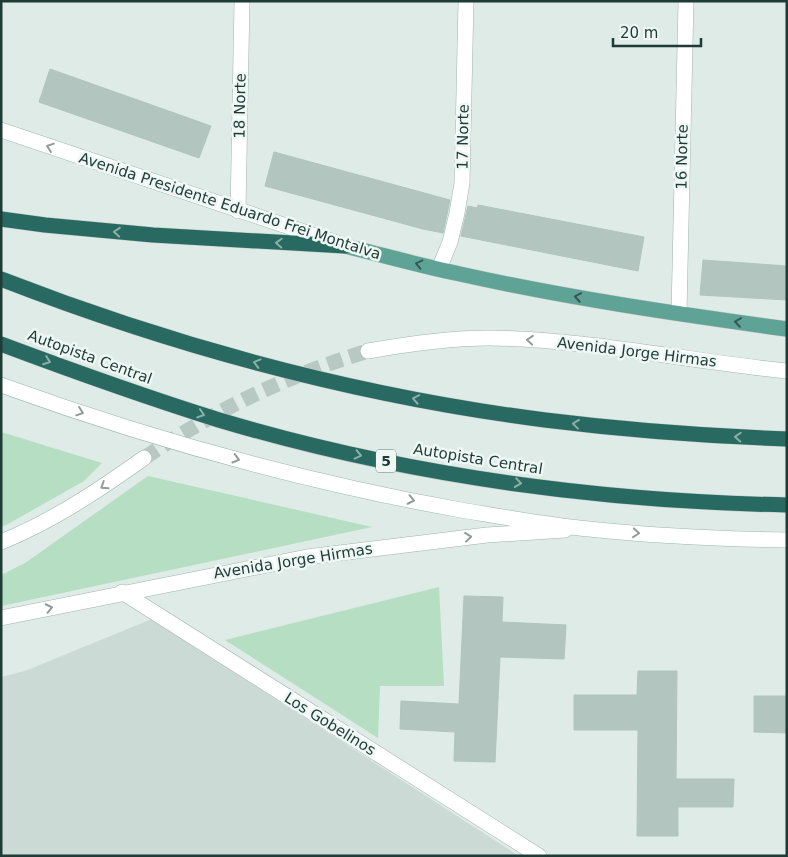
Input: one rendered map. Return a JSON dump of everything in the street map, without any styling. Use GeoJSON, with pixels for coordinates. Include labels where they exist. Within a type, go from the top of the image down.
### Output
{"type":"FeatureCollection","features":[{"type":"Feature","properties":{"kind":"highway"},"geometry":{"type":"LineString","coordinates":[[1,218],[45,225],[153,235],[345,246]]}},
{"type":"Feature","properties":{"kind":"highway"},"geometry":{"type":"LineString","coordinates":[[1,279],[129,326],[202,348],[286,371],[372,390],[458,407],[544,420],[629,430],[787,439]]}},
{"type":"Feature","properties":{"kind":"highway","name":"Autopista Central"},"geometry":{"type":"LineString","coordinates":[[1,344],[130,391],[220,420],[302,442],[385,461],[469,476],[604,494],[787,505]]}},
{"type":"Feature","properties":{"kind":"main road","name":"Avenida Presidente Eduardo Frei Montalva"},"geometry":{"type":"LineString","coordinates":[[345,246],[439,269],[594,300],[787,329]]}},
{"type":"Feature","properties":{"kind":"street","name":"18 Norte"},"geometry":{"type":"LineString","coordinates":[[238,211],[242,1]]}},
{"type":"Feature","properties":{"kind":"street","name":"17 Norte"},"geometry":{"type":"LineString","coordinates":[[439,269],[450,242],[462,183],[466,1]]}},
{"type":"Feature","properties":{"kind":"street","name":"16 Norte"},"geometry":{"type":"LineString","coordinates":[[679,313],[686,1]]}},
{"type":"Feature","properties":{"kind":"street","name":"Avenida Presidente Eduardo Frei Montalva"},"geometry":{"type":"LineString","coordinates":[[1,130],[345,246]]}},
{"type":"Feature","properties":{"kind":"street","name":"Avenida Jorge Hirmas"},"geometry":{"type":"LineString","coordinates":[[368,351],[450,339],[524,339],[787,371]]}},
{"type":"Feature","properties":{"kind":"street"},"geometry":{"type":"LineString","coordinates":[[1,385],[102,419],[268,468],[427,504],[507,518],[588,529],[679,536],[787,540]]}},
{"type":"Feature","properties":{"kind":"street"},"geometry":{"type":"LineString","coordinates":[[1,542],[42,524],[70,508],[144,458]]}},
{"type":"Feature","properties":{"kind":"street","name":"Avenida Jorge Hirmas"},"geometry":{"type":"LineString","coordinates":[[1,618],[122,592],[316,555],[487,535],[588,529]]}},
{"type":"Feature","properties":{"kind":"street","name":"Los Gobelinos"},"geometry":{"type":"LineString","coordinates":[[122,592],[539,856]]}},
{"type":"Feature","properties":{"kind":"shaded area"},"geometry":{"type":"Polygon","coordinates":[[[152,619],[519,856],[1,856],[1,677],[25,671],[152,619]]]}},
{"type":"Feature","properties":{"kind":"green space"},"geometry":{"type":"Polygon","coordinates":[[[1,432],[102,463],[84,481],[1,527],[1,432]]]}},
{"type":"Feature","properties":{"kind":"green space"},"geometry":{"type":"Polygon","coordinates":[[[148,476],[372,527],[1,606],[1,575],[25,563],[148,476]]]}},
{"type":"Feature","properties":{"kind":"green space"},"geometry":{"type":"Polygon","coordinates":[[[439,587],[444,686],[380,686],[378,738],[225,640],[439,587]]]}},
{"type":"Feature","properties":{"kind":"building"},"geometry":{"type":"Polygon","coordinates":[[[50,69],[211,126],[199,158],[39,102],[50,69]]]}},
{"type":"Feature","properties":{"kind":"building"},"geometry":{"type":"Polygon","coordinates":[[[274,152],[450,200],[443,233],[265,186],[274,152]]]}},
{"type":"Feature","properties":{"kind":"building"},"geometry":{"type":"Polygon","coordinates":[[[478,205],[644,237],[638,271],[461,236],[468,206],[477,208],[478,205]]]}},
{"type":"Feature","properties":{"kind":"building"},"geometry":{"type":"Polygon","coordinates":[[[703,260],[787,266],[787,300],[700,295],[703,260]]]}},
{"type":"Feature","properties":{"kind":"building"},"geometry":{"type":"Polygon","coordinates":[[[464,596],[503,597],[502,622],[566,625],[564,659],[500,657],[495,762],[454,761],[455,732],[400,729],[401,701],[459,704],[464,596]]]}},
{"type":"Feature","properties":{"kind":"building"},"geometry":{"type":"Polygon","coordinates":[[[638,671],[677,671],[676,779],[734,779],[733,807],[678,807],[678,836],[637,836],[638,730],[574,730],[574,695],[637,695],[638,671]]]}},
{"type":"Feature","properties":{"kind":"building"},"geometry":{"type":"Polygon","coordinates":[[[754,696],[787,696],[787,733],[754,732],[754,696]]]}},
{"type":"Feature","properties":{"kind":"tunnel"},"geometry":{"type":"LineString","coordinates":[[144,458],[198,424],[279,383],[368,351]]}}]}
